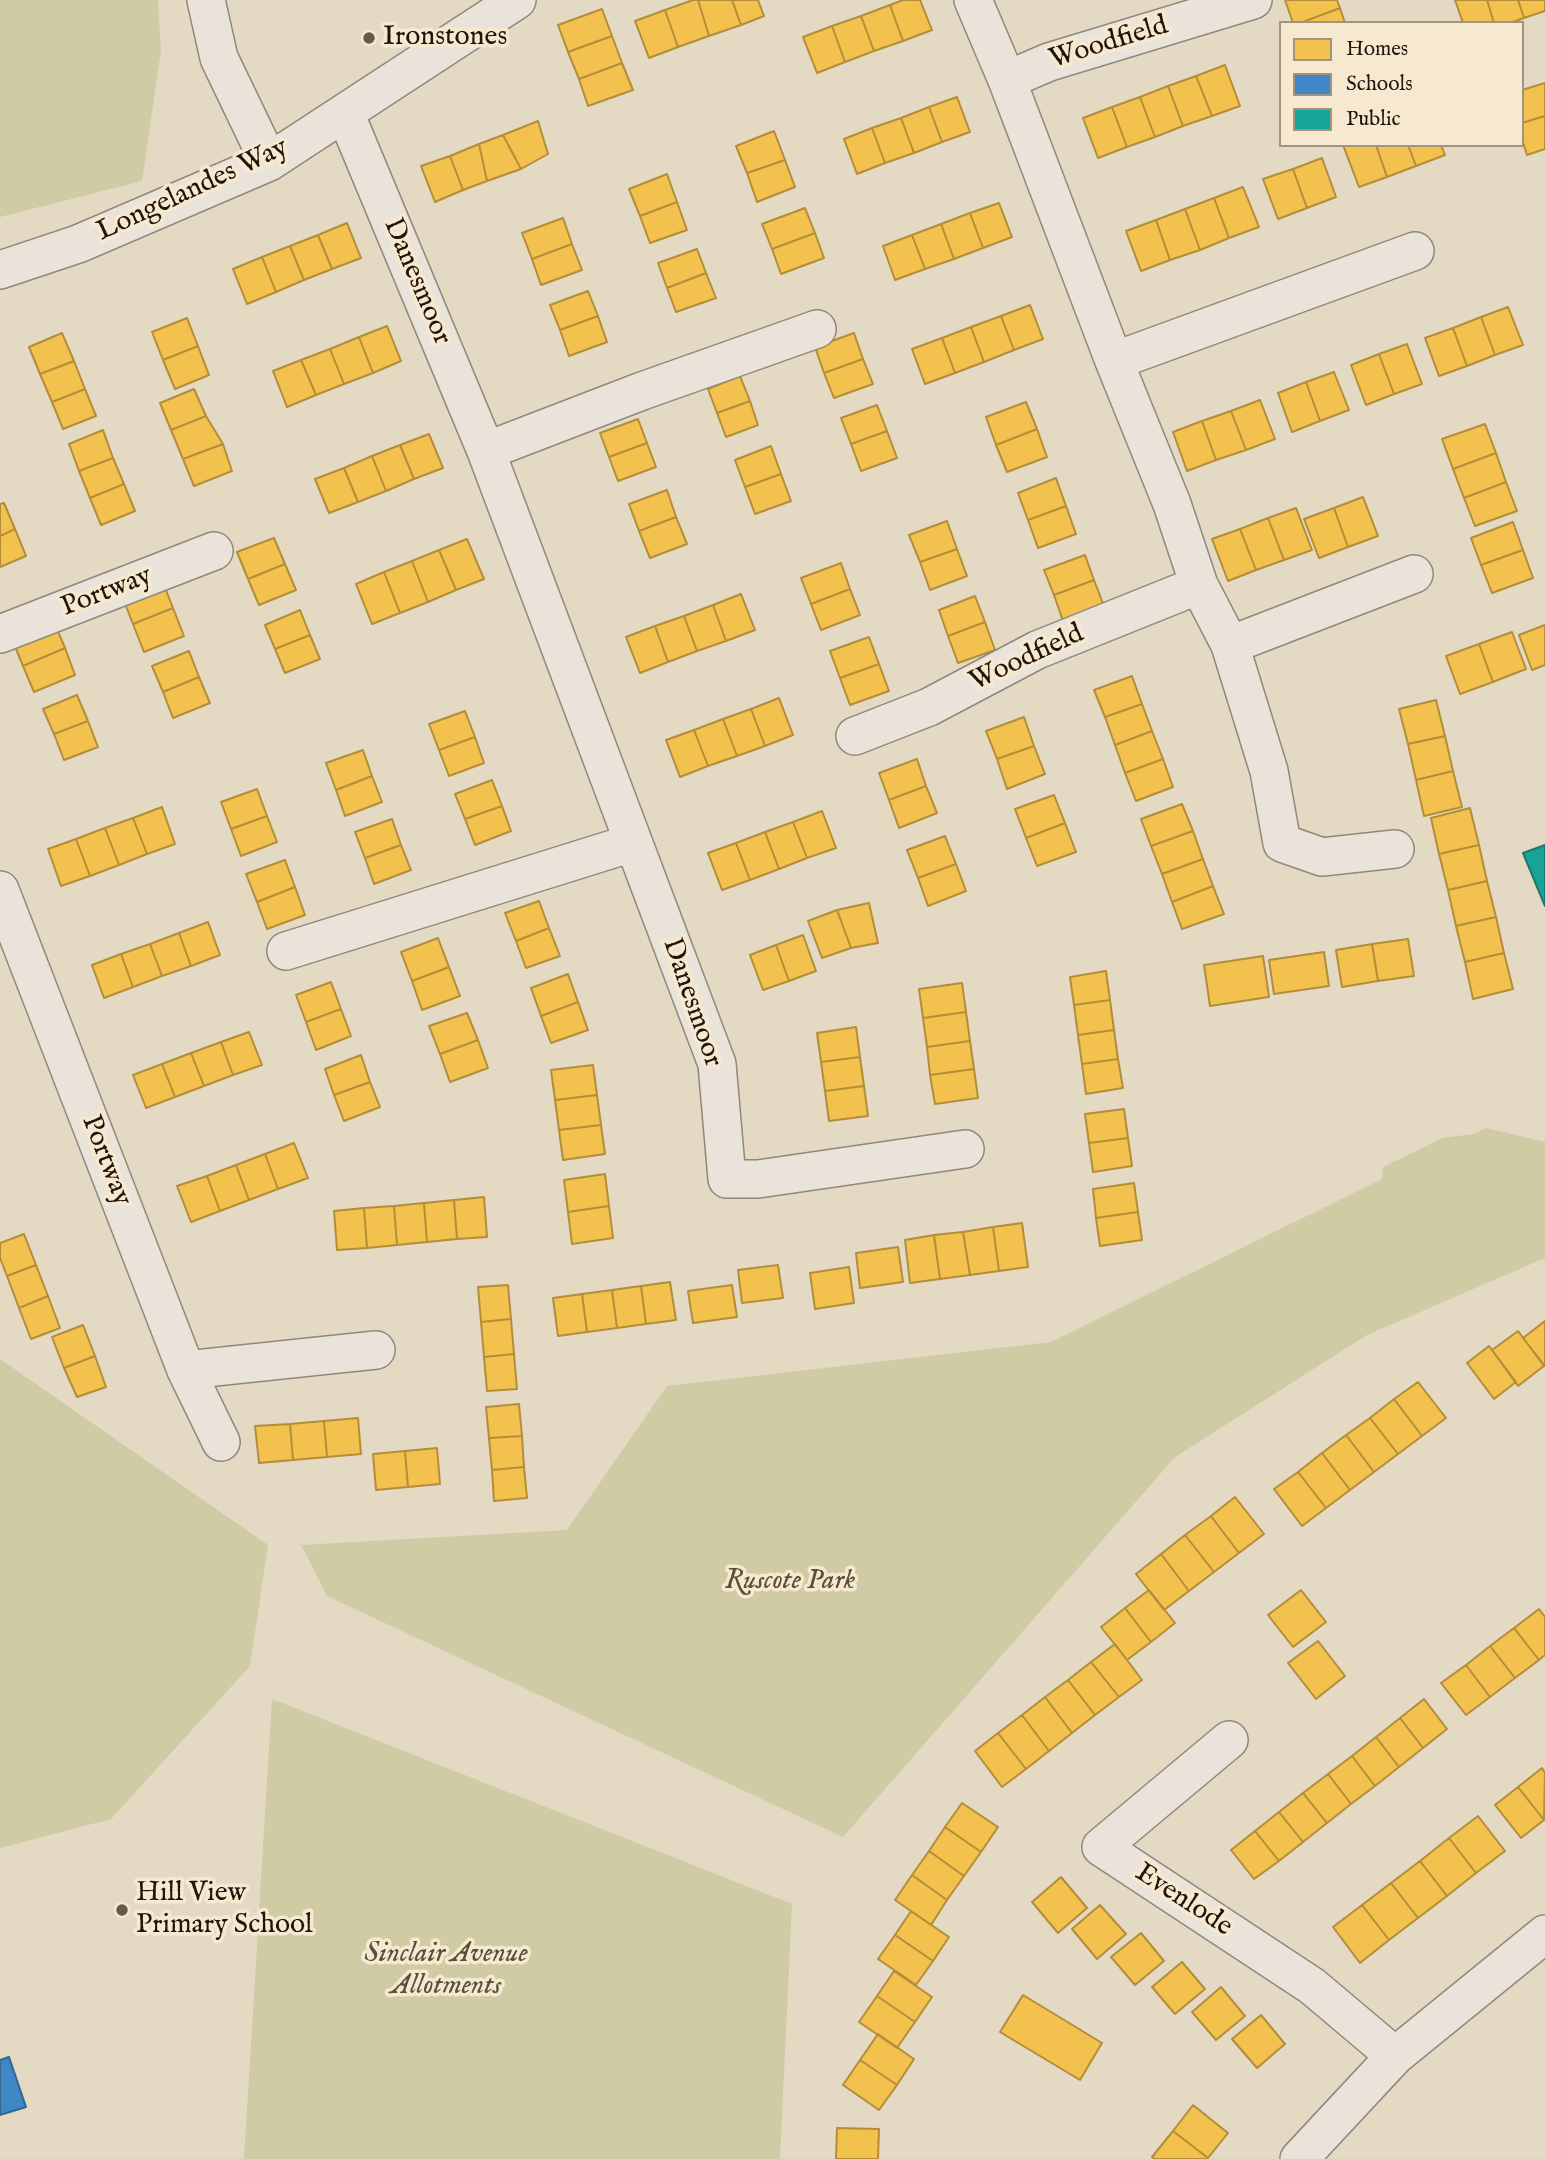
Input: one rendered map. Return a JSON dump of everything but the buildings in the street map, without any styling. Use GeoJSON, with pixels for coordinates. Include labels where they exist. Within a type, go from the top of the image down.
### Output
{"type":"FeatureCollection","features":[{"type":"Feature","properties":{"kind":"street"},"geometry":{"type":"LineString","coordinates":[[206,0],[219,58],[269,162]]}},
{"type":"Feature","properties":{"kind":"street","name":"Longelandes Way"},"geometry":{"type":"LineString","coordinates":[[0,270],[78,244],[269,162],[517,0]]}},
{"type":"Feature","properties":{"kind":"street"},"geometry":{"type":"LineString","coordinates":[[973,0],[1007,80],[1114,361],[1172,504],[1199,585],[1230,645],[1269,771],[1282,843],[1322,857],[1395,849]]}},
{"type":"Feature","properties":{"kind":"street","name":"Woodfield"},"geometry":{"type":"LineString","coordinates":[[1007,80],[1049,62],[1253,0]]}},
{"type":"Feature","properties":{"kind":"street","name":"Danesmoor"},"geometry":{"type":"LineString","coordinates":[[345,113],[486,451],[717,1064],[727,1179],[758,1179],[965,1149]]}},
{"type":"Feature","properties":{"kind":"street"},"geometry":{"type":"LineString","coordinates":[[1114,361],[1415,251]]}},
{"type":"Feature","properties":{"kind":"street"},"geometry":{"type":"LineString","coordinates":[[486,451],[642,391],[817,329]]}},
{"type":"Feature","properties":{"kind":"street","name":"Portway"},"geometry":{"type":"LineString","coordinates":[[0,634],[214,551]]}},
{"type":"Feature","properties":{"kind":"street"},"geometry":{"type":"LineString","coordinates":[[1230,645],[1414,575]]}},
{"type":"Feature","properties":{"kind":"street","name":"Woodfield"},"geometry":{"type":"LineString","coordinates":[[855,736],[929,707],[1037,650],[1199,585]]}},
{"type":"Feature","properties":{"kind":"street"},"geometry":{"type":"LineString","coordinates":[[286,951],[632,843]]}},
{"type":"Feature","properties":{"kind":"street","name":"Portway"},"geometry":{"type":"LineString","coordinates":[[0,890],[12,957],[186,1370],[221,1442]]}},
{"type":"Feature","properties":{"kind":"street"},"geometry":{"type":"LineString","coordinates":[[186,1370],[376,1350]]}},
{"type":"Feature","properties":{"kind":"street","name":"Evenlode"},"geometry":{"type":"LineString","coordinates":[[1229,1740],[1101,1847],[1312,1986],[1395,2056]]}},
{"type":"Feature","properties":{"kind":"street"},"geometry":{"type":"LineString","coordinates":[[1299,2159],[1395,2056],[1545,1934]]}},
{"type":"Feature","properties":{"kind":"green space"},"geometry":{"type":"Polygon","coordinates":[[[0,0],[158,0],[161,51],[142,181],[0,217],[0,0]]]}},
{"type":"Feature","properties":{"kind":"green space","name":"Ruscote Park"},"geometry":{"type":"Polygon","coordinates":[[[1486,1128],[1545,1142],[1545,1258],[1367,1335],[1175,1457],[843,1837],[327,1596],[301,1545],[567,1530],[667,1386],[1051,1342],[1382,1179],[1383,1167],[1443,1138],[1473,1134],[1486,1128]]]}},
{"type":"Feature","properties":{"kind":"green space"},"geometry":{"type":"Polygon","coordinates":[[[0,1359],[268,1545],[250,1666],[111,1819],[0,1848],[0,1359]]]}},
{"type":"Feature","properties":{"kind":"green space","name":"Sinclair Avenue Allotments"},"geometry":{"type":"Polygon","coordinates":[[[272,1699],[792,1904],[780,2159],[244,2159],[272,1699]]]}},
{"type":"Feature","properties":{"kind":"place","name":"Ironstones"},"geometry":{"type":"Point","coordinates":[369,38]}},
{"type":"Feature","properties":{"kind":"place","name":"Hill View Primary School"},"geometry":{"type":"Point","coordinates":[122,1910]}}]}
